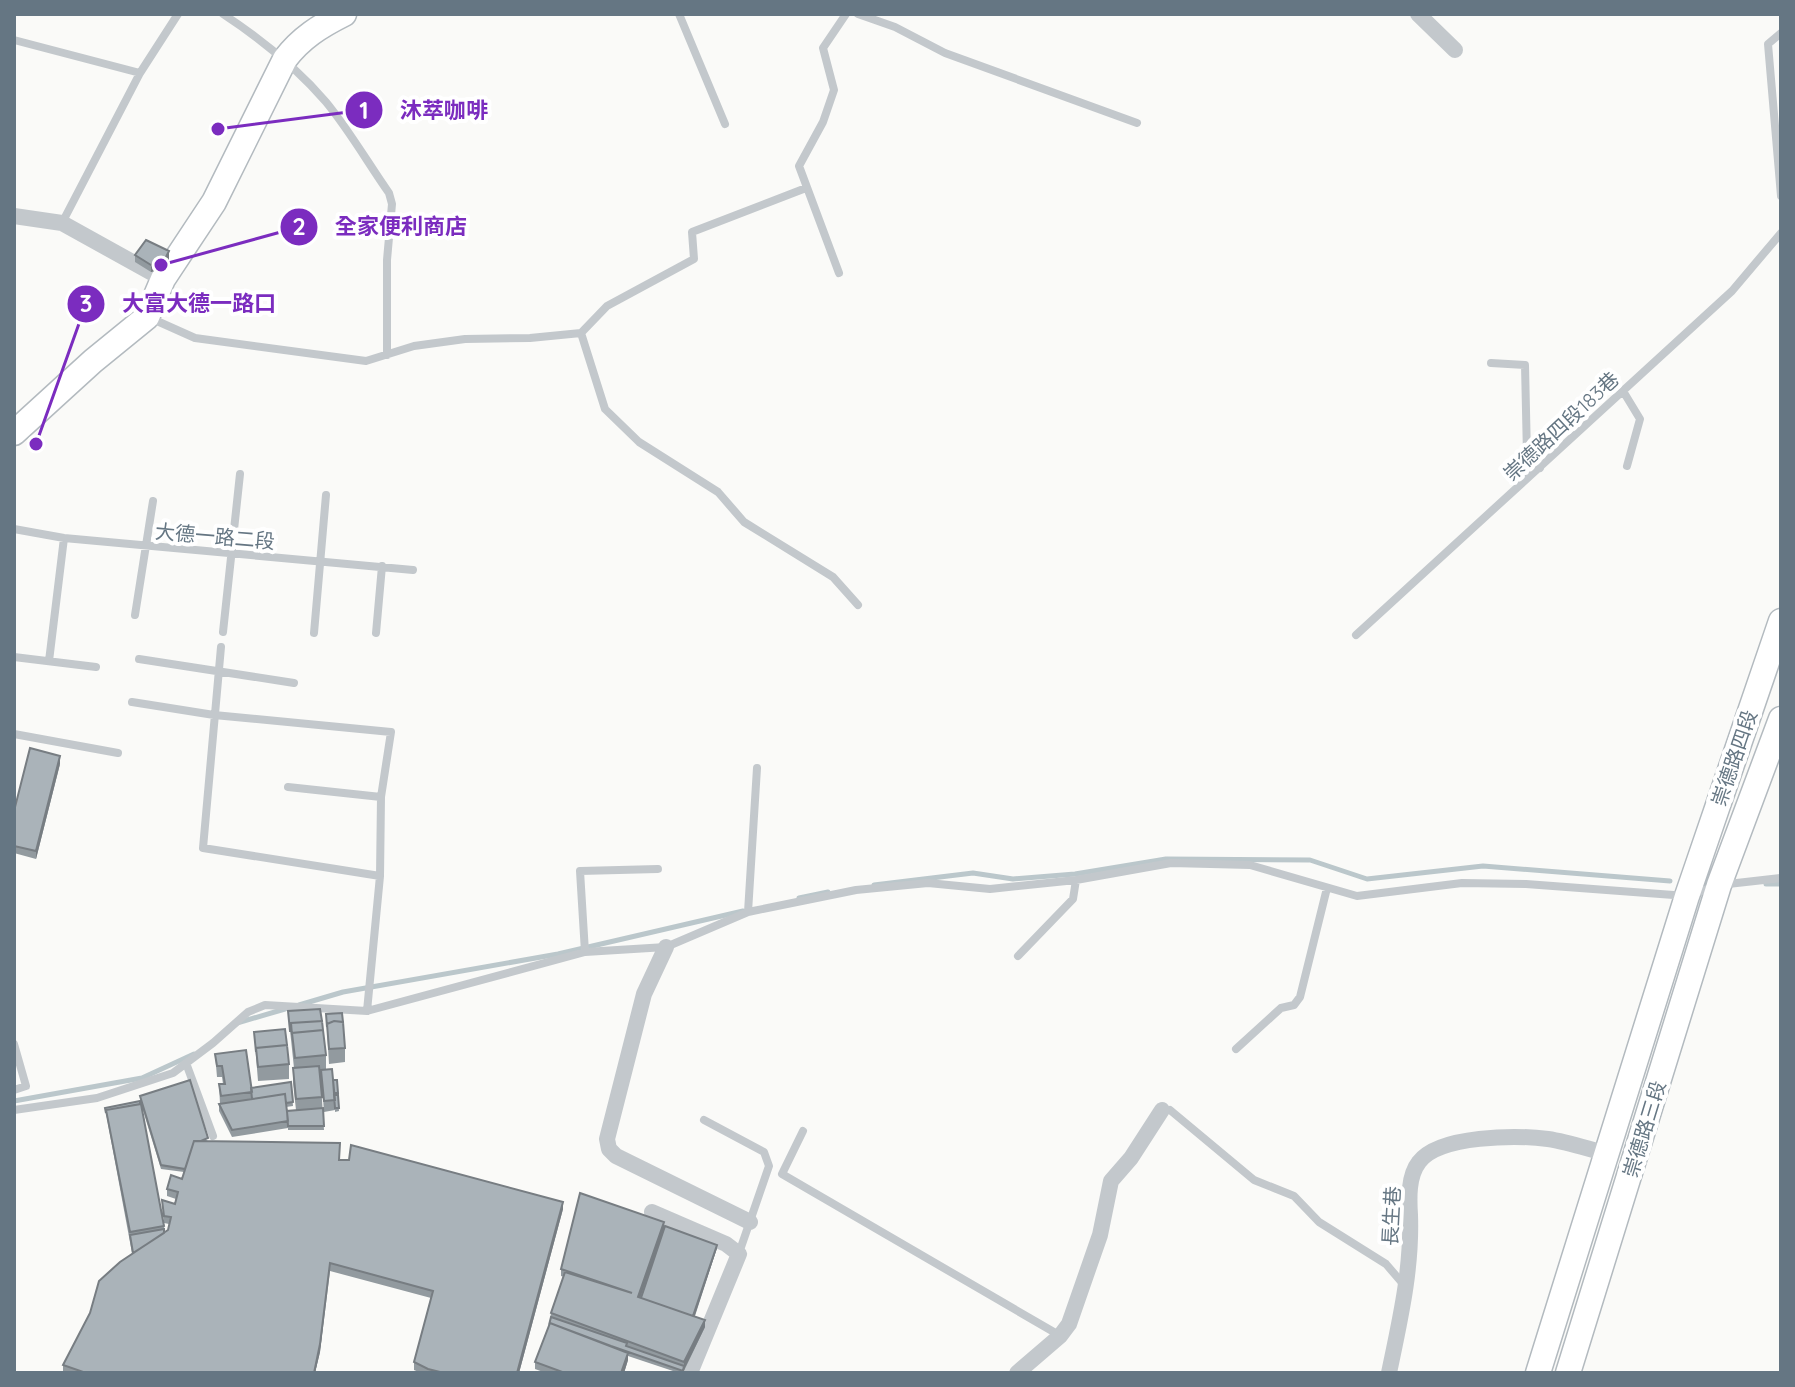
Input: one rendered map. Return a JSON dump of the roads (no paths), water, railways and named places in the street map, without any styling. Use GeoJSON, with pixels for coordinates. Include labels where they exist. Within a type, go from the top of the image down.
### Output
{"type":"FeatureCollection","features":[{"type":"Feature","properties":{"kind":"street"},"geometry":{"type":"LineString","coordinates":[[14,433],[147,317],[163,279],[214,202],[285,59],[319,26],[344,14]]}},
{"type":"Feature","properties":{"kind":"street"},"geometry":{"type":"LineString","coordinates":[[1418,14],[1455,50]]}},
{"type":"Feature","properties":{"kind":"street"},"geometry":{"type":"LineString","coordinates":[[14,216],[62,223],[163,279]]}},
{"type":"Feature","properties":{"kind":"street","name":"崇德路四段"},"geometry":{"type":"LineString","coordinates":[[1687,896],[1781,621]]}},
{"type":"Feature","properties":{"kind":"street","name":"崇德路四段"},"geometry":{"type":"LineString","coordinates":[[1719,885],[1781,719]]}},
{"type":"Feature","properties":{"kind":"street","name":"崇德路三段"},"geometry":{"type":"LineString","coordinates":[[1568,1373],[1719,885]]}},
{"type":"Feature","properties":{"kind":"street","name":"崇德路三段"},"geometry":{"type":"LineString","coordinates":[[1538,1373],[1687,896]]}},
{"type":"Feature","properties":{"kind":"street"},"geometry":{"type":"LineString","coordinates":[[666,947],[644,994],[607,1139],[609,1149],[616,1156],[750,1222]]}},
{"type":"Feature","properties":{"kind":"street"},"geometry":{"type":"LineString","coordinates":[[1017,1373],[1060,1336],[1069,1324],[1100,1235],[1111,1181],[1166,1110]]}},
{"type":"Feature","properties":{"kind":"street","name":"長生巷"},"geometry":{"type":"LineString","coordinates":[[1389,1373],[1407,1288],[1411,1238],[1409,1191],[1418,1162],[1436,1148],[1460,1142],[1516,1137],[1550,1139],[1608,1154]]}},
{"type":"Feature","properties":{"kind":"street"},"geometry":{"type":"LineString","coordinates":[[652,1212],[726,1244],[739,1254],[690,1373]]}},
{"type":"Feature","properties":{"kind":"lane"},"geometry":{"type":"LineString","coordinates":[[62,223],[140,73],[178,14]]}},
{"type":"Feature","properties":{"kind":"lane"},"geometry":{"type":"LineString","coordinates":[[223,14],[285,59],[326,103],[389,193],[392,204],[387,260],[387,355]]}},
{"type":"Feature","properties":{"kind":"lane"},"geometry":{"type":"LineString","coordinates":[[679,14],[725,124]]}},
{"type":"Feature","properties":{"kind":"lane"},"geometry":{"type":"LineString","coordinates":[[839,273],[799,166],[823,122],[834,90],[823,48],[846,14]]}},
{"type":"Feature","properties":{"kind":"lane"},"geometry":{"type":"LineString","coordinates":[[858,14],[895,27],[945,53],[1137,123]]}},
{"type":"Feature","properties":{"kind":"lane"},"geometry":{"type":"LineString","coordinates":[[1781,33],[1768,44],[1781,196]]}},
{"type":"Feature","properties":{"kind":"lane"},"geometry":{"type":"LineString","coordinates":[[14,40],[140,73]]}},
{"type":"Feature","properties":{"kind":"lane"},"geometry":{"type":"LineString","coordinates":[[147,317],[195,338],[366,361],[414,346],[465,339],[581,333],[607,306],[694,259],[692,232],[806,188]]}},
{"type":"Feature","properties":{"kind":"lane","name":"崇德路四段183巷"},"geometry":{"type":"LineString","coordinates":[[1356,635],[1732,291],[1781,233]]}},
{"type":"Feature","properties":{"kind":"lane"},"geometry":{"type":"LineString","coordinates":[[581,333],[605,409],[639,442],[718,492],[744,522],[833,577],[858,605]]}},
{"type":"Feature","properties":{"kind":"lane"},"geometry":{"type":"LineString","coordinates":[[1491,363],[1525,365],[1527,456],[1540,468]]}},
{"type":"Feature","properties":{"kind":"lane"},"geometry":{"type":"LineString","coordinates":[[1623,391],[1640,419],[1627,466]]}},
{"type":"Feature","properties":{"kind":"lane"},"geometry":{"type":"LineString","coordinates":[[223,632],[240,474]]}},
{"type":"Feature","properties":{"kind":"lane"},"geometry":{"type":"LineString","coordinates":[[314,633],[326,495]]}},
{"type":"Feature","properties":{"kind":"lane"},"geometry":{"type":"LineString","coordinates":[[135,615],[153,501]]}},
{"type":"Feature","properties":{"kind":"lane","name":"大德一路二段"},"geometry":{"type":"LineString","coordinates":[[14,529],[64,538],[413,570]]}},
{"type":"Feature","properties":{"kind":"lane"},"geometry":{"type":"LineString","coordinates":[[49,661],[64,538]]}},
{"type":"Feature","properties":{"kind":"lane"},"geometry":{"type":"LineString","coordinates":[[376,633],[382,566]]}},
{"type":"Feature","properties":{"kind":"lane"},"geometry":{"type":"LineString","coordinates":[[221,647],[203,848],[380,876]]}},
{"type":"Feature","properties":{"kind":"lane"},"geometry":{"type":"LineString","coordinates":[[14,657],[96,667]]}},
{"type":"Feature","properties":{"kind":"lane"},"geometry":{"type":"LineString","coordinates":[[139,659],[294,683]]}},
{"type":"Feature","properties":{"kind":"lane"},"geometry":{"type":"LineString","coordinates":[[132,702],[214,715],[391,732],[381,797],[380,876],[367,1011]]}},
{"type":"Feature","properties":{"kind":"lane"},"geometry":{"type":"LineString","coordinates":[[14,734],[118,753]]}},
{"type":"Feature","properties":{"kind":"lane"},"geometry":{"type":"LineString","coordinates":[[748,912],[757,768]]}},
{"type":"Feature","properties":{"kind":"lane"},"geometry":{"type":"LineString","coordinates":[[288,787],[381,797]]}},
{"type":"Feature","properties":{"kind":"lane"},"geometry":{"type":"LineString","coordinates":[[14,1110],[97,1098],[173,1073],[248,1012],[265,1005],[367,1011],[585,952],[666,947],[748,912],[856,890],[928,883],[990,889],[1076,880],[1171,863],[1250,865],[1357,896],[1462,883],[1526,884],[1687,896],[1719,885],[1781,878]]}},
{"type":"Feature","properties":{"kind":"lane"},"geometry":{"type":"LineString","coordinates":[[585,952],[580,871],[658,869]]}},
{"type":"Feature","properties":{"kind":"lane"},"geometry":{"type":"LineString","coordinates":[[1018,956],[1073,899],[1076,880]]}},
{"type":"Feature","properties":{"kind":"lane"},"geometry":{"type":"LineString","coordinates":[[1236,1049],[1281,1008],[1294,1005],[1300,997],[1327,888]]}},
{"type":"Feature","properties":{"kind":"lane"},"geometry":{"type":"LineString","coordinates":[[14,1044],[26,1086],[14,1090]]}},
{"type":"Feature","properties":{"kind":"lane"},"geometry":{"type":"LineString","coordinates":[[186,1063],[213,1136]]}},
{"type":"Feature","properties":{"kind":"lane"},"geometry":{"type":"LineString","coordinates":[[1166,1110],[1254,1180],[1294,1196],[1319,1222],[1386,1264],[1407,1288]]}},
{"type":"Feature","properties":{"kind":"lane"},"geometry":{"type":"LineString","coordinates":[[704,1120],[764,1152],[769,1166],[739,1254]]}},
{"type":"Feature","properties":{"kind":"lane"},"geometry":{"type":"LineString","coordinates":[[803,1131],[782,1174],[1060,1336]]}},
{"type":"Feature","properties":{"kind":"waterway"},"geometry":{"type":"LineString","coordinates":[[874,885],[973,873],[1013,879],[1075,874],[1166,859],[1310,860],[1367,879],[1483,866],[1670,881]]}},
{"type":"Feature","properties":{"kind":"waterway"},"geometry":{"type":"LineString","coordinates":[[1766,884],[1781,884]]}},
{"type":"Feature","properties":{"kind":"waterway"},"geometry":{"type":"LineString","coordinates":[[799,898],[828,892]]}},
{"type":"Feature","properties":{"kind":"waterway"},"geometry":{"type":"LineString","coordinates":[[299,1005],[343,992],[558,954],[743,911]]}},
{"type":"Feature","properties":{"kind":"waterway"},"geometry":{"type":"LineString","coordinates":[[237,1023],[285,1009]]}},
{"type":"Feature","properties":{"kind":"waterway"},"geometry":{"type":"LineString","coordinates":[[14,1101],[142,1078],[194,1054]]}},
{"type":"Feature","properties":{"kind":"place","name":"沐萃咖啡"},"geometry":{"type":"Point","coordinates":[218,129]}},
{"type":"Feature","properties":{"kind":"place","name":"全家便利商店"},"geometry":{"type":"Point","coordinates":[161,265]}},
{"type":"Feature","properties":{"kind":"place","name":"大富大德一路口"},"geometry":{"type":"Point","coordinates":[36,444]}}]}
